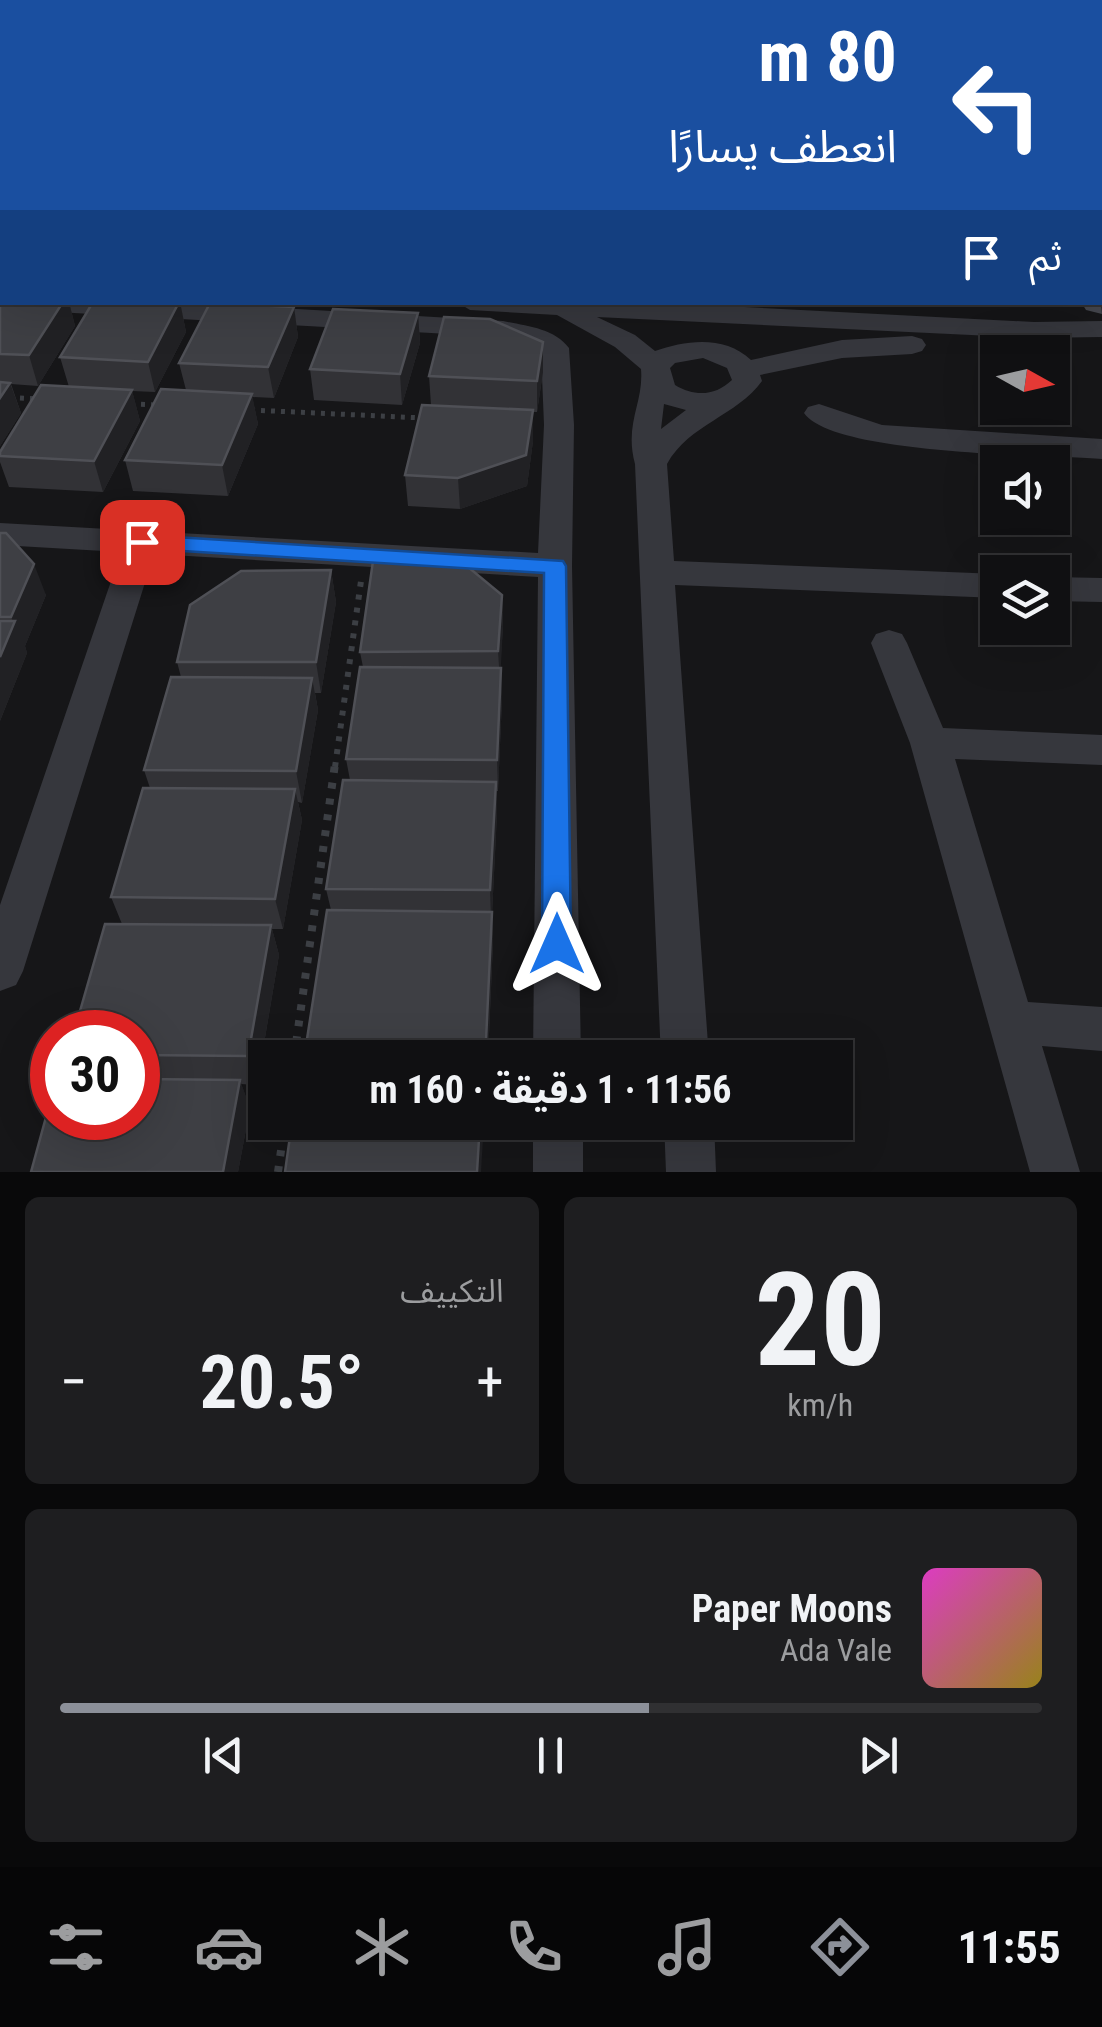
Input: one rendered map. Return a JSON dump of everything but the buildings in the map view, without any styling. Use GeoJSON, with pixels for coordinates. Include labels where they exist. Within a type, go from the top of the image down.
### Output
{"type":"FeatureCollection","features":[{"type":"Feature","properties":{"kind":"street"},"geometry":{"type":"LineString","coordinates":[[76,305],[502,328],[545,340],[555,348],[557,1040]]}},
{"type":"Feature","properties":{"kind":"street"},"geometry":{"type":"LineString","coordinates":[[518,305],[1102,330]]}},
{"type":"Feature","properties":{"kind":"street"},"geometry":{"type":"LineString","coordinates":[[550,307],[625,341],[677,398],[718,403]]}},
{"type":"Feature","properties":{"kind":"street"},"geometry":{"type":"LineString","coordinates":[[651,464],[662,444],[685,423],[741,392],[747,381],[738,363],[733,334],[744,316]]}},
{"type":"Feature","properties":{"kind":"street"},"geometry":{"type":"LineString","coordinates":[[684,1040],[651,464],[643,442],[646,410],[656,374],[666,356],[703,349],[738,363],[873,346],[1102,350]]}},
{"type":"Feature","properties":{"kind":"street"},"geometry":{"type":"LineString","coordinates":[[819,413],[848,428],[882,435],[1102,449]]}},
{"type":"Feature","properties":{"kind":"street"},"geometry":{"type":"LineString","coordinates":[[0,534],[555,566]]}},
{"type":"Feature","properties":{"kind":"street"},"geometry":{"type":"LineString","coordinates":[[0,971],[142,542]]}},
{"type":"Feature","properties":{"kind":"street"},"geometry":{"type":"LineString","coordinates":[[657,572],[980,585]]}},
{"type":"Feature","properties":{"kind":"street"},"geometry":{"type":"LineString","coordinates":[[1070,589],[1102,590]]}},
{"type":"Feature","properties":{"kind":"street"},"geometry":{"type":"LineString","coordinates":[[888,643],[930,743],[1055,1172]]}},
{"type":"Feature","properties":{"kind":"street"},"geometry":{"type":"LineString","coordinates":[[930,743],[1102,750]]}},
{"type":"Feature","properties":{"kind":"street"},"geometry":{"type":"LineString","coordinates":[[1014,1022],[1102,1029]]}},
{"type":"Feature","properties":{"kind":"street"},"geometry":{"type":"LineString","coordinates":[[558,1140],[558,1172]]}},
{"type":"Feature","properties":{"kind":"street"},"geometry":{"type":"LineString","coordinates":[[689,1140],[692,1172]]}},
{"type":"Feature","properties":{"kind":"path"},"geometry":{"type":"LineString","coordinates":[[0,397],[40,399]]}},
{"type":"Feature","properties":{"kind":"path"},"geometry":{"type":"LineString","coordinates":[[120,403],[160,405]]}},
{"type":"Feature","properties":{"kind":"path"},"geometry":{"type":"LineString","coordinates":[[240,409],[439,419]]}},
{"type":"Feature","properties":{"kind":"path"},"geometry":{"type":"LineString","coordinates":[[297,1040],[364,555]]}},
{"type":"Feature","properties":{"kind":"path"},"geometry":{"type":"LineString","coordinates":[[278,1172],[282,1140]]}},
{"type":"Feature","properties":{"kind":"route"},"geometry":{"type":"LineString","coordinates":[[142,542],[555,566],[557,944]]}}]}
